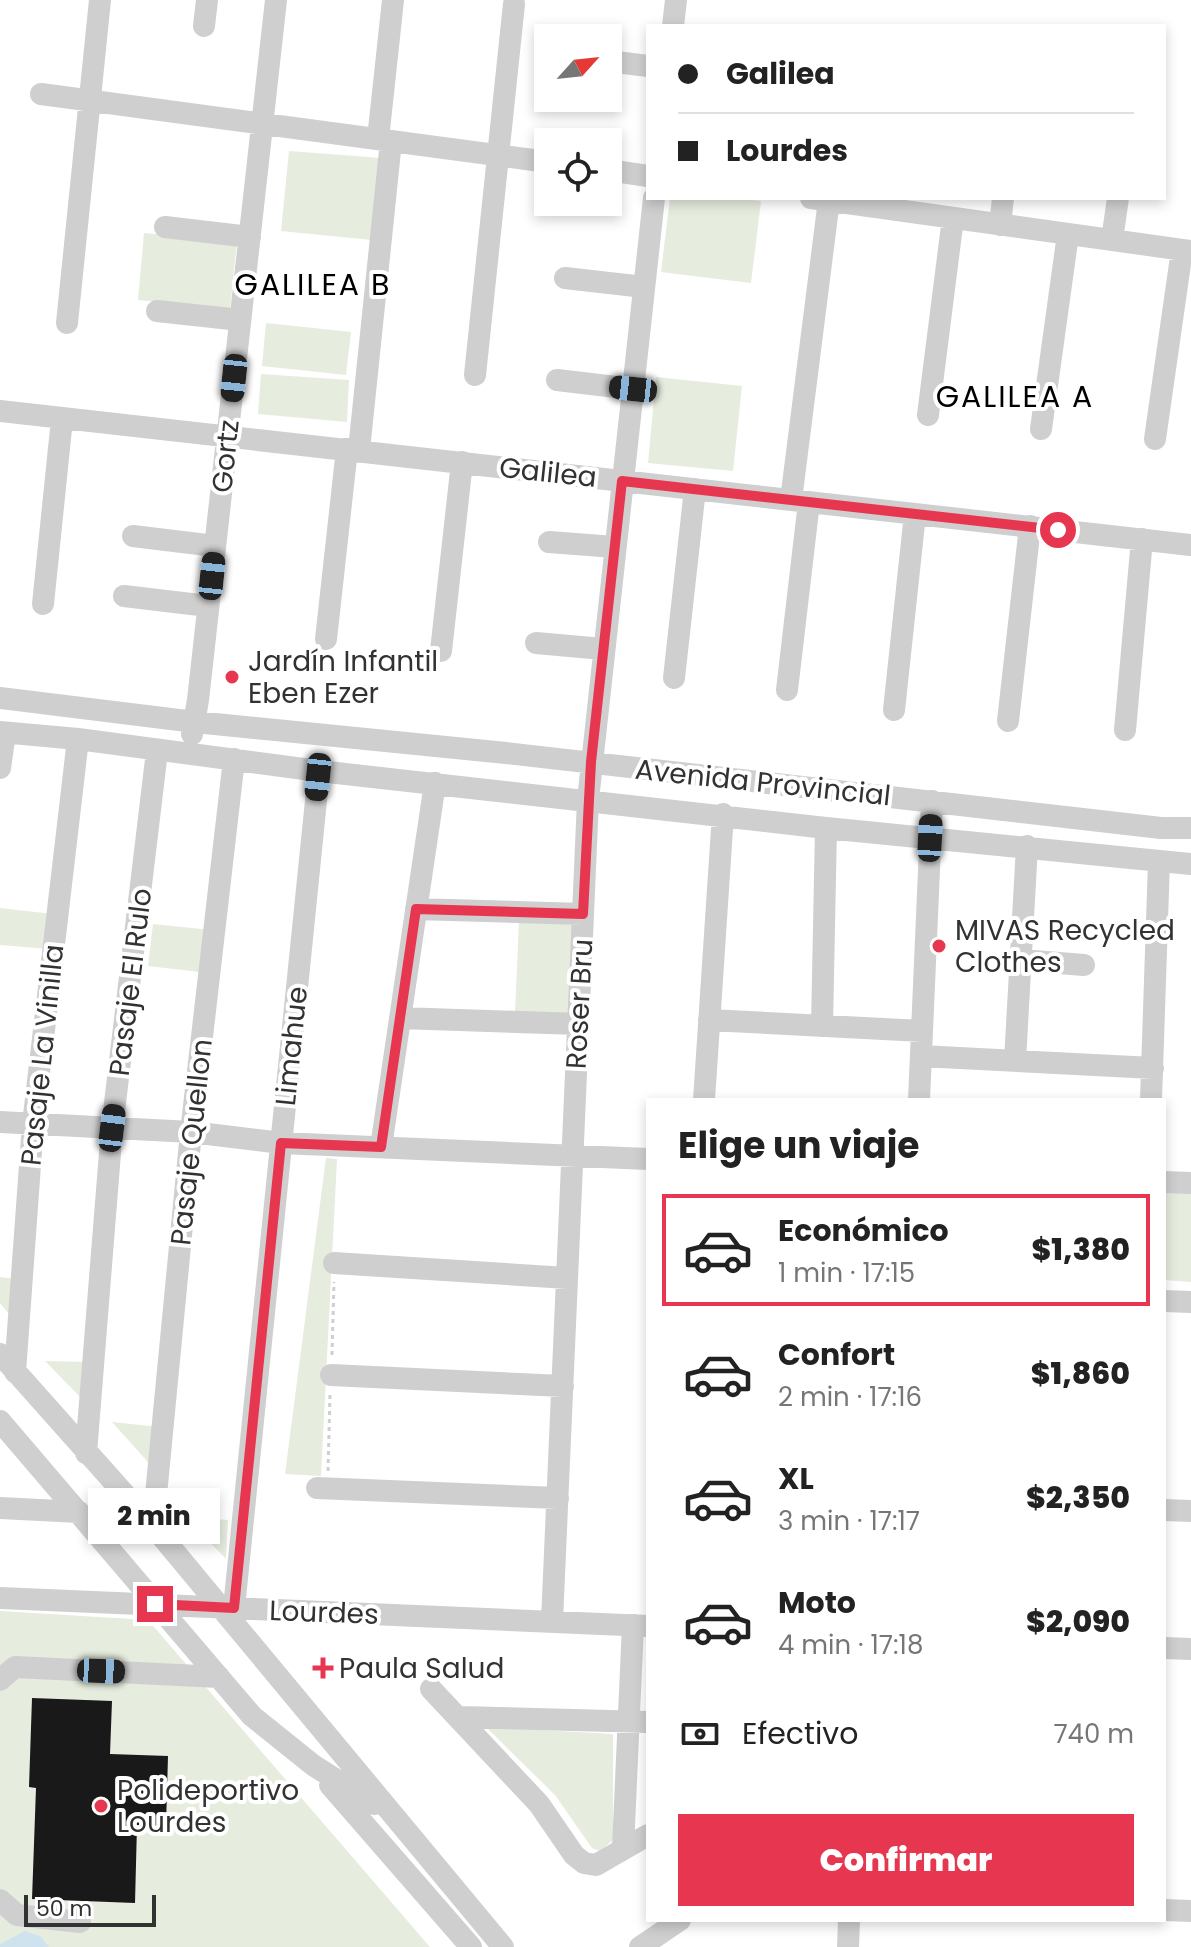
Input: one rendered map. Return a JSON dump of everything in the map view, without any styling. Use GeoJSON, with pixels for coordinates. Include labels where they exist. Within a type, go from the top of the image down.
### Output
{"type":"FeatureCollection","features":[{"type":"Feature","properties":{"kind":"street"},"geometry":{"type":"LineString","coordinates":[[67,323],[100,0]]}},
{"type":"Feature","properties":{"kind":"street"},"geometry":{"type":"LineString","coordinates":[[204,26],[207,0]]}},
{"type":"Feature","properties":{"kind":"street","name":"Gortz"},"geometry":{"type":"LineString","coordinates":[[188,753],[195,722],[276,0]]}},
{"type":"Feature","properties":{"kind":"street"},"geometry":{"type":"LineString","coordinates":[[326,639],[353,450],[385,140],[393,0]]}},
{"type":"Feature","properties":{"kind":"street"},"geometry":{"type":"LineString","coordinates":[[673,24],[676,0]]}},
{"type":"Feature","properties":{"kind":"street"},"geometry":{"type":"LineString","coordinates":[[475,375],[514,4]]}},
{"type":"Feature","properties":{"kind":"street"},"geometry":{"type":"LineString","coordinates":[[622,63],[646,66]]}},
{"type":"Feature","properties":{"kind":"street"},"geometry":{"type":"LineString","coordinates":[[41,94],[534,160]]}},
{"type":"Feature","properties":{"kind":"street"},"geometry":{"type":"LineString","coordinates":[[622,172],[646,176]]}},
{"type":"Feature","properties":{"kind":"street","name":"Roser Bru"},"geometry":{"type":"LineString","coordinates":[[552,1621],[588,800],[654,200]]}},
{"type":"Feature","properties":{"kind":"street"},"geometry":{"type":"LineString","coordinates":[[787,690],[820,200]]}},
{"type":"Feature","properties":{"kind":"street"},"geometry":{"type":"LineString","coordinates":[[836,200],[885,203],[953,218],[1186,251],[1155,439]]}},
{"type":"Feature","properties":{"kind":"street"},"geometry":{"type":"LineString","coordinates":[[1000,225],[1003,200]]}},
{"type":"Feature","properties":{"kind":"street"},"geometry":{"type":"LineString","coordinates":[[1112,240],[1118,200]]}},
{"type":"Feature","properties":{"kind":"street"},"geometry":{"type":"LineString","coordinates":[[928,415],[953,218]]}},
{"type":"Feature","properties":{"kind":"street"},"geometry":{"type":"LineString","coordinates":[[165,227],[250,237]]}},
{"type":"Feature","properties":{"kind":"street"},"geometry":{"type":"LineString","coordinates":[[1041,429],[1068,234]]}},
{"type":"Feature","properties":{"kind":"street"},"geometry":{"type":"LineString","coordinates":[[565,278],[644,287]]}},
{"type":"Feature","properties":{"kind":"street"},"geometry":{"type":"LineString","coordinates":[[157,311],[240,320]]}},
{"type":"Feature","properties":{"kind":"street"},"geometry":{"type":"LineString","coordinates":[[557,380],[633,389]]}},
{"type":"Feature","properties":{"kind":"street","name":"Galilea"},"geometry":{"type":"LineString","coordinates":[[0,411],[1191,545]]}},
{"type":"Feature","properties":{"kind":"street"},"geometry":{"type":"LineString","coordinates":[[43,604],[62,419]]}},
{"type":"Feature","properties":{"kind":"street"},"geometry":{"type":"LineString","coordinates":[[441,651],[462,462]]}},
{"type":"Feature","properties":{"kind":"street"},"geometry":{"type":"LineString","coordinates":[[674,678],[695,489]]}},
{"type":"Feature","properties":{"kind":"street"},"geometry":{"type":"LineString","coordinates":[[894,710],[915,514]]}},
{"type":"Feature","properties":{"kind":"street"},"geometry":{"type":"LineString","coordinates":[[1008,721],[1030,526]]}},
{"type":"Feature","properties":{"kind":"street"},"geometry":{"type":"LineString","coordinates":[[133,536],[215,546]]}},
{"type":"Feature","properties":{"kind":"street"},"geometry":{"type":"LineString","coordinates":[[1125,730],[1142,539]]}},
{"type":"Feature","properties":{"kind":"street"},"geometry":{"type":"LineString","coordinates":[[549,542],[615,547]]}},
{"type":"Feature","properties":{"kind":"street"},"geometry":{"type":"LineString","coordinates":[[124,596],[208,606]]}},
{"type":"Feature","properties":{"kind":"street"},"geometry":{"type":"LineString","coordinates":[[536,643],[603,649]]}},
{"type":"Feature","properties":{"kind":"street","name":"Avenida Provincial"},"geometry":{"type":"LineString","coordinates":[[0,698],[1161,828],[1191,828]]}},
{"type":"Feature","properties":{"kind":"street"},"geometry":{"type":"LineString","coordinates":[[0,768],[2,732]]}},
{"type":"Feature","properties":{"kind":"street","name":"Avenida Provincial"},"geometry":{"type":"LineString","coordinates":[[2,732],[826,828],[1191,864]]}},
{"type":"Feature","properties":{"kind":"street","name":"Pasaje La Vinilla"},"geometry":{"type":"LineString","coordinates":[[15,1372],[33,1124],[78,739]]}},
{"type":"Feature","properties":{"kind":"street","name":"Pasaje El Rulo"},"geometry":{"type":"LineString","coordinates":[[86,1453],[112,1128],[157,751]]}},
{"type":"Feature","properties":{"kind":"street","name":"Pasaje Quellon"},"geometry":{"type":"LineString","coordinates":[[153,1526],[191,1132],[234,759]]}},
{"type":"Feature","properties":{"kind":"street","name":"Limahue"},"geometry":{"type":"LineString","coordinates":[[227,1607],[281,1143],[319,771]]}},
{"type":"Feature","properties":{"kind":"street"},"geometry":{"type":"LineString","coordinates":[[381,1147],[435,783]]}},
{"type":"Feature","properties":{"kind":"street"},"geometry":{"type":"LineString","coordinates":[[919,1098],[932,801]]}},
{"type":"Feature","properties":{"kind":"street"},"geometry":{"type":"LineString","coordinates":[[704,1098],[723,814]]}},
{"type":"Feature","properties":{"kind":"street"},"geometry":{"type":"LineString","coordinates":[[822,1026],[826,828]]}},
{"type":"Feature","properties":{"kind":"street"},"geometry":{"type":"LineString","coordinates":[[1015,1061],[1027,846]]}},
{"type":"Feature","properties":{"kind":"street"},"geometry":{"type":"LineString","coordinates":[[1151,1098],[1159,861]]}},
{"type":"Feature","properties":{"kind":"street"},"geometry":{"type":"LineString","coordinates":[[416,909],[583,914]]}},
{"type":"Feature","properties":{"kind":"street"},"geometry":{"type":"LineString","coordinates":[[1021,960],[1084,965]]}},
{"type":"Feature","properties":{"kind":"street"},"geometry":{"type":"LineString","coordinates":[[400,1018],[579,1024]]}},
{"type":"Feature","properties":{"kind":"street"},"geometry":{"type":"LineString","coordinates":[[709,1020],[922,1031]]}},
{"type":"Feature","properties":{"kind":"street"},"geometry":{"type":"LineString","coordinates":[[921,1056],[1153,1068]]}},
{"type":"Feature","properties":{"kind":"street"},"geometry":{"type":"LineString","coordinates":[[0,1122],[191,1132],[281,1143],[646,1159]]}},
{"type":"Feature","properties":{"kind":"street"},"geometry":{"type":"LineString","coordinates":[[1166,1182],[1191,1183]]}},
{"type":"Feature","properties":{"kind":"street"},"geometry":{"type":"LineString","coordinates":[[334,1263],[567,1278]]}},
{"type":"Feature","properties":{"kind":"street"},"geometry":{"type":"LineString","coordinates":[[1166,1301],[1191,1302]]}},
{"type":"Feature","properties":{"kind":"street"},"geometry":{"type":"LineString","coordinates":[[0,1354],[227,1607],[390,1813],[503,1947]]}},
{"type":"Feature","properties":{"kind":"street"},"geometry":{"type":"LineString","coordinates":[[331,1375],[563,1386]]}},
{"type":"Feature","properties":{"kind":"street"},"geometry":{"type":"LineString","coordinates":[[0,1421],[252,1716],[313,1765],[390,1813]]}},
{"type":"Feature","properties":{"kind":"street"},"geometry":{"type":"LineString","coordinates":[[317,1488],[558,1498]]}},
{"type":"Feature","properties":{"kind":"street"},"geometry":{"type":"LineString","coordinates":[[0,1508],[79,1512]]}},
{"type":"Feature","properties":{"kind":"street"},"geometry":{"type":"LineString","coordinates":[[1166,1510],[1191,1511]]}},
{"type":"Feature","properties":{"kind":"street","name":"Lourdes"},"geometry":{"type":"LineString","coordinates":[[0,1598],[640,1625]]}},
{"type":"Feature","properties":{"kind":"street"},"geometry":{"type":"LineString","coordinates":[[623,1848],[638,1722],[640,1625]]}},
{"type":"Feature","properties":{"kind":"street"},"geometry":{"type":"LineString","coordinates":[[1166,1648],[1191,1649]]}},
{"type":"Feature","properties":{"kind":"street"},"geometry":{"type":"LineString","coordinates":[[0,1680],[15,1667],[219,1677]]}},
{"type":"Feature","properties":{"kind":"street"},"geometry":{"type":"LineString","coordinates":[[431,1689],[539,1804],[574,1855],[584,1863],[596,1865],[646,1836]]}},
{"type":"Feature","properties":{"kind":"street"},"geometry":{"type":"LineString","coordinates":[[460,1717],[638,1722]]}},
{"type":"Feature","properties":{"kind":"street"},"geometry":{"type":"LineString","coordinates":[[313,1765],[471,1947]]}},
{"type":"Feature","properties":{"kind":"street"},"geometry":{"type":"LineString","coordinates":[[0,1900],[17,1915],[80,1922]]}},
{"type":"Feature","properties":{"kind":"street"},"geometry":{"type":"LineString","coordinates":[[1166,1910],[1191,1911]]}},
{"type":"Feature","properties":{"kind":"street"},"geometry":{"type":"LineString","coordinates":[[640,1947],[677,1922]]}},
{"type":"Feature","properties":{"kind":"street"},"geometry":{"type":"LineString","coordinates":[[848,1947],[849,1922]]}},
{"type":"Feature","properties":{"kind":"shaded area"},"geometry":{"type":"Polygon","coordinates":[[[289,151],[381,158],[372,240],[281,231],[289,151]]]}},
{"type":"Feature","properties":{"kind":"shaded area"},"geometry":{"type":"Polygon","coordinates":[[[670,200],[761,201],[751,283],[661,272],[670,200]]]}},
{"type":"Feature","properties":{"kind":"shaded area"},"geometry":{"type":"Polygon","coordinates":[[[144,233],[237,242],[230,309],[138,300],[144,233]]]}},
{"type":"Feature","properties":{"kind":"shaded area"},"geometry":{"type":"Polygon","coordinates":[[[266,323],[351,332],[346,375],[262,366],[266,323]]]}},
{"type":"Feature","properties":{"kind":"shaded area"},"geometry":{"type":"Polygon","coordinates":[[[261,374],[349,380],[347,422],[258,414],[261,374]]]}},
{"type":"Feature","properties":{"kind":"shaded area"},"geometry":{"type":"Polygon","coordinates":[[[656,377],[742,386],[733,471],[648,463],[656,377]]]}},
{"type":"Feature","properties":{"kind":"shaded area"},"geometry":{"type":"Polygon","coordinates":[[[0,908],[53,914],[48,949],[0,945],[0,908]]]}},
{"type":"Feature","properties":{"kind":"shaded area"},"geometry":{"type":"Polygon","coordinates":[[[574,920],[572,1016],[515,1013],[519,921],[574,920]]]}},
{"type":"Feature","properties":{"kind":"shaded area"},"geometry":{"type":"Polygon","coordinates":[[[153,924],[212,930],[208,973],[148,966],[153,924]]]}},
{"type":"Feature","properties":{"kind":"shaded area"},"geometry":{"type":"Polygon","coordinates":[[[326,1158],[337,1159],[321,1476],[285,1474],[326,1158]]]}},
{"type":"Feature","properties":{"kind":"shaded area"},"geometry":{"type":"Polygon","coordinates":[[[1166,1192],[1191,1193],[1191,1282],[1166,1280],[1166,1192]]]}},
{"type":"Feature","properties":{"kind":"shaded area"},"geometry":{"type":"Polygon","coordinates":[[[0,1277],[16,1279],[14,1320],[0,1303],[0,1277]]]}},
{"type":"Feature","properties":{"kind":"shaded area"},"geometry":{"type":"Polygon","coordinates":[[[45,1361],[86,1362],[84,1401],[45,1361]]]}},
{"type":"Feature","properties":{"kind":"shaded area"},"geometry":{"type":"Polygon","coordinates":[[[112,1422],[159,1427],[156,1471],[112,1422]]]}},
{"type":"Feature","properties":{"kind":"shaded area"},"geometry":{"type":"Polygon","coordinates":[[[185,1516],[228,1520],[226,1559],[185,1516]]]}},
{"type":"Feature","properties":{"kind":"shaded area"},"geometry":{"type":"Polygon","coordinates":[[[0,1611],[148,1620],[430,1947],[0,1947],[0,1611]]]}},
{"type":"Feature","properties":{"kind":"shaded area"},"geometry":{"type":"Polygon","coordinates":[[[486,1727],[613,1734],[613,1840],[600,1851],[592,1848],[555,1795],[486,1727]]]}},
{"type":"Feature","properties":{"kind":"water"},"geometry":{"type":"Polygon","coordinates":[[[25,1931],[40,1936],[49,1947],[0,1947],[0,1944],[25,1931]]]}},
{"type":"Feature","properties":{"kind":"building","name":"Polideportivo Lourdes"},"geometry":{"type":"Polygon","coordinates":[[[32,1698],[112,1701],[110,1754],[168,1756],[166,1826],[137,1825],[135,1903],[32,1899],[36,1788],[29,1787],[32,1698]]]}},
{"type":"Feature","properties":{"kind":"place","name":"Jardín Infantil Eben Ezer"},"geometry":{"type":"Point","coordinates":[232,677]}},
{"type":"Feature","properties":{"kind":"place","name":"MIVAS Recycled Clothes"},"geometry":{"type":"Point","coordinates":[939,946]}},
{"type":"Feature","properties":{"kind":"place","name":"Paula Salud"},"geometry":{"type":"Point","coordinates":[323,1668]}},
{"type":"Feature","properties":{"kind":"place","name":"Polideportivo Lourdes"},"geometry":{"type":"Point","coordinates":[101,1806]}},
{"type":"Feature","properties":{"kind":"district","name":"GALILEA B"},"geometry":{"type":"Point","coordinates":[313,285]}},
{"type":"Feature","properties":{"kind":"district","name":"GALILEA A"},"geometry":{"type":"Point","coordinates":[1015,397]}},
{"type":"Feature","properties":{"kind":"route"},"geometry":{"type":"LineString","coordinates":[[155,1604],[234,1608],[281,1143],[381,1147],[416,909],[583,914],[591,762],[622,481],[1058,530]]}}]}
